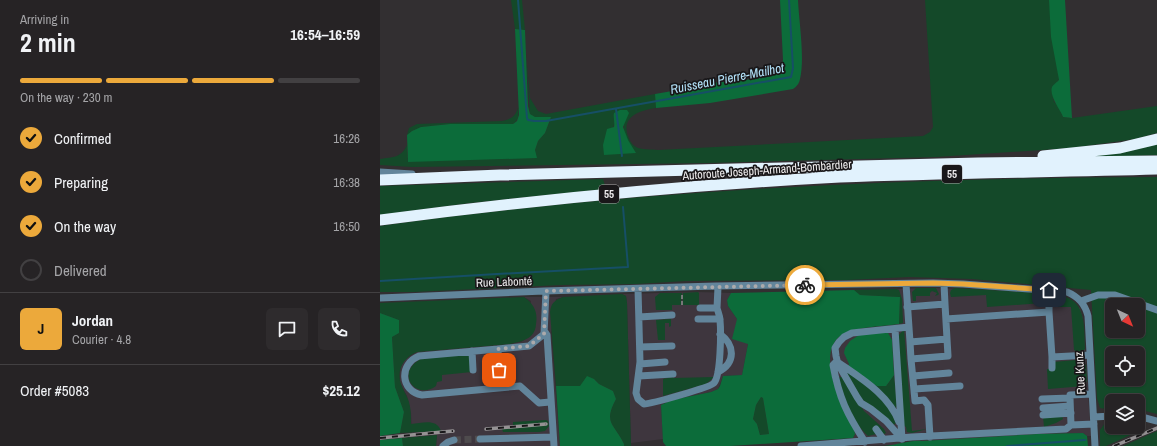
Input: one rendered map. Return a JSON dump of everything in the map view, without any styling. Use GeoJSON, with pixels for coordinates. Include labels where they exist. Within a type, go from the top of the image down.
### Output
{"type":"FeatureCollection","features":[{"type":"Feature","properties":{"kind":"highway"},"geometry":{"type":"LineString","coordinates":[[978,163],[1105,150],[1132,146],[1157,139]]}},
{"type":"Feature","properties":{"kind":"highway"},"geometry":{"type":"LineString","coordinates":[[978,163],[1157,161]]}},
{"type":"Feature","properties":{"kind":"highway","name":"Autoroute Joseph-Armand-Bombardier"},"geometry":{"type":"LineString","coordinates":[[380,180],[978,163]]}},
{"type":"Feature","properties":{"kind":"highway","name":"Autoroute Joseph-Armand-Bombardier"},"geometry":{"type":"LineString","coordinates":[[380,220],[547,200],[792,180],[1157,169]]}},
{"type":"Feature","properties":{"kind":"street"},"geometry":{"type":"LineString","coordinates":[[380,172],[446,177]]}},
{"type":"Feature","properties":{"kind":"street"},"geometry":{"type":"LineString","coordinates":[[906,284],[915,401],[924,400],[928,405],[930,437]]}},
{"type":"Feature","properties":{"kind":"street"},"geometry":{"type":"LineString","coordinates":[[911,359],[948,356],[944,284]]}},
{"type":"Feature","properties":{"kind":"street","name":"Rue Labonté"},"geometry":{"type":"LineString","coordinates":[[380,298],[718,286],[944,284],[1067,292],[1082,301]]}},
{"type":"Feature","properties":{"kind":"street"},"geometry":{"type":"LineString","coordinates":[[638,289],[640,364],[636,396],[640,402],[647,404],[711,386],[716,381],[718,372],[720,334],[720,319],[717,308],[718,286]]}},
{"type":"Feature","properties":{"kind":"street"},"geometry":{"type":"LineString","coordinates":[[1049,290],[1052,368]]}},
{"type":"Feature","properties":{"kind":"street"},"geometry":{"type":"LineString","coordinates":[[546,291],[544,332],[546,336],[554,446]]}},
{"type":"Feature","properties":{"kind":"street"},"geometry":{"type":"LineString","coordinates":[[1082,301],[1098,295],[1115,295],[1157,310]]}},
{"type":"Feature","properties":{"kind":"street","name":"Rue Kunz"},"geometry":{"type":"LineString","coordinates":[[1082,301],[1088,316],[1095,446]]}},
{"type":"Feature","properties":{"kind":"street"},"geometry":{"type":"LineString","coordinates":[[907,306],[944,304]]}},
{"type":"Feature","properties":{"kind":"street"},"geometry":{"type":"LineString","coordinates":[[700,308],[717,308]]}},
{"type":"Feature","properties":{"kind":"street"},"geometry":{"type":"LineString","coordinates":[[946,319],[1049,312]]}},
{"type":"Feature","properties":{"kind":"street"},"geometry":{"type":"LineString","coordinates":[[639,317],[672,315]]}},
{"type":"Feature","properties":{"kind":"street"},"geometry":{"type":"LineString","coordinates":[[698,319],[720,319]]}},
{"type":"Feature","properties":{"kind":"street"},"geometry":{"type":"LineString","coordinates":[[902,439],[886,422],[871,409],[861,403],[838,361],[835,348],[838,342],[852,333],[909,327]]}},
{"type":"Feature","properties":{"kind":"street"},"geometry":{"type":"LineString","coordinates":[[895,329],[902,439]]}},
{"type":"Feature","properties":{"kind":"street"},"geometry":{"type":"LineString","coordinates":[[544,332],[529,346],[422,355],[416,357],[408,364],[405,370],[404,378],[407,386],[414,392],[422,395],[520,386],[539,403],[550,402]]}},
{"type":"Feature","properties":{"kind":"street"},"geometry":{"type":"LineString","coordinates":[[718,372],[728,365],[732,357],[730,347],[720,334]]}},
{"type":"Feature","properties":{"kind":"street"},"geometry":{"type":"LineString","coordinates":[[910,342],[947,340]]}},
{"type":"Feature","properties":{"kind":"street"},"geometry":{"type":"LineString","coordinates":[[640,347],[672,346]]}},
{"type":"Feature","properties":{"kind":"street"},"geometry":{"type":"LineString","coordinates":[[498,349],[500,388]]}},
{"type":"Feature","properties":{"kind":"street"},"geometry":{"type":"LineString","coordinates":[[472,351],[473,370]]}},
{"type":"Feature","properties":{"kind":"street"},"geometry":{"type":"LineString","coordinates":[[1052,357],[1090,355]]}},
{"type":"Feature","properties":{"kind":"street"},"geometry":{"type":"LineString","coordinates":[[710,360],[719,360]]}},
{"type":"Feature","properties":{"kind":"street"},"geometry":{"type":"LineString","coordinates":[[838,361],[882,396],[893,410],[901,427]]}},
{"type":"Feature","properties":{"kind":"street"},"geometry":{"type":"LineString","coordinates":[[838,361],[833,365],[836,384],[846,411],[865,442]]}},
{"type":"Feature","properties":{"kind":"street"},"geometry":{"type":"LineString","coordinates":[[640,364],[665,362]]}},
{"type":"Feature","properties":{"kind":"street"},"geometry":{"type":"LineString","coordinates":[[913,376],[949,373]]}},
{"type":"Feature","properties":{"kind":"street"},"geometry":{"type":"LineString","coordinates":[[639,376],[673,374]]}},
{"type":"Feature","properties":{"kind":"street"},"geometry":{"type":"LineString","coordinates":[[914,389],[960,386]]}},
{"type":"Feature","properties":{"kind":"street"},"geometry":{"type":"LineString","coordinates":[[1042,400],[1070,398],[1070,395],[1092,394]]}},
{"type":"Feature","properties":{"kind":"street"},"geometry":{"type":"LineString","coordinates":[[1070,398],[1071,425]]}},
{"type":"Feature","properties":{"kind":"street"},"geometry":{"type":"LineString","coordinates":[[1043,412],[1070,410]]}},
{"type":"Feature","properties":{"kind":"street"},"geometry":{"type":"LineString","coordinates":[[801,446],[1066,429],[1071,425],[1105,418]]}},
{"type":"Feature","properties":{"kind":"street"},"geometry":{"type":"LineString","coordinates":[[1145,418],[1157,421]]}},
{"type":"Feature","properties":{"kind":"street"},"geometry":{"type":"LineString","coordinates":[[876,429],[884,440]]}},
{"type":"Feature","properties":{"kind":"street"},"geometry":{"type":"LineString","coordinates":[[480,439],[553,436]]}},
{"type":"Feature","properties":{"kind":"street"},"geometry":{"type":"LineString","coordinates":[[443,446],[454,440]]}},
{"type":"Feature","properties":{"kind":"path"},"geometry":{"type":"LineString","coordinates":[[682,293],[682,305]]}},
{"type":"Feature","properties":{"kind":"shaded area"},"geometry":{"type":"Polygon","coordinates":[[[936,288],[1042,293],[1068,298],[1073,301],[1080,308],[1083,318],[1091,436],[1087,436],[1083,433],[922,441],[912,440],[895,445],[853,446],[853,438],[855,434],[835,391],[829,356],[831,347],[844,333],[852,330],[903,323],[899,290],[896,289],[936,288]]]}},
{"type":"Feature","properties":{"kind":"shaded area"},"geometry":{"type":"Polygon","coordinates":[[[698,292],[731,293],[727,300],[728,306],[737,319],[748,344],[742,375],[723,376],[718,389],[711,392],[672,400],[661,405],[663,439],[631,443],[627,303],[626,296],[622,294],[698,292]]]}},
{"type":"Feature","properties":{"kind":"shaded area"},"geometry":{"type":"Polygon","coordinates":[[[524,297],[563,297],[556,299],[551,333],[560,446],[436,446],[437,435],[412,437],[411,413],[407,396],[400,383],[401,366],[405,359],[417,352],[521,342],[527,338],[531,301],[524,297]]]}},
{"type":"Feature","properties":{"kind":"green space"},"geometry":{"type":"Polygon","coordinates":[[[511,0],[522,0],[525,30],[515,29],[511,0]]]}},
{"type":"Feature","properties":{"kind":"green space"},"geometry":{"type":"Polygon","coordinates":[[[780,0],[798,0],[802,61],[800,79],[796,87],[793,89],[710,103],[656,108],[655,94],[695,87],[703,83],[729,82],[761,78],[777,72],[783,60],[780,0]]]}},
{"type":"Feature","properties":{"kind":"green space"},"geometry":{"type":"Polygon","coordinates":[[[925,0],[1049,0],[1059,80],[1052,87],[1054,102],[1058,105],[1063,117],[1072,118],[1157,106],[1157,133],[1135,139],[1071,148],[936,157],[706,163],[412,167],[380,165],[380,159],[399,155],[407,145],[408,162],[535,150],[538,141],[545,133],[551,118],[534,117],[530,114],[526,54],[530,98],[538,111],[546,114],[655,94],[656,108],[635,114],[628,122],[627,133],[630,141],[634,146],[641,149],[658,150],[923,136],[930,132],[933,127],[925,0]],[[614,117],[614,126],[605,137],[636,153],[626,138],[624,129],[625,121],[614,117]]]}},
{"type":"Feature","properties":{"kind":"green space"},"geometry":{"type":"Polygon","coordinates":[[[1049,0],[1065,0],[1072,118],[1063,117],[1051,91],[1054,84],[1059,80],[1051,37],[1049,0]]]}},
{"type":"Feature","properties":{"kind":"green space"},"geometry":{"type":"Polygon","coordinates":[[[515,29],[525,30],[528,106],[530,114],[535,117],[551,117],[545,133],[538,141],[535,150],[537,158],[408,162],[407,135],[421,127],[450,124],[513,124],[517,121],[519,115],[515,29]]]}},
{"type":"Feature","properties":{"kind":"green space"},"geometry":{"type":"Polygon","coordinates":[[[518,108],[518,117],[513,124],[450,124],[421,127],[407,135],[409,128],[417,124],[502,121],[514,116],[518,108]]]}},
{"type":"Feature","properties":{"kind":"green space"},"geometry":{"type":"Polygon","coordinates":[[[620,110],[627,110],[629,113],[623,127],[628,140],[636,153],[604,155],[603,145],[607,129],[614,127],[614,113],[620,110]]]}},
{"type":"Feature","properties":{"kind":"green space"},"geometry":{"type":"Polygon","coordinates":[[[1157,144],[1157,155],[1071,158],[1157,144]]]}},
{"type":"Feature","properties":{"kind":"green space"},"geometry":{"type":"Polygon","coordinates":[[[1157,177],[1157,414],[1145,411],[1145,394],[1105,394],[1105,409],[1100,408],[1097,398],[1091,290],[972,279],[909,277],[847,280],[686,281],[636,284],[562,285],[413,292],[380,292],[380,226],[574,203],[671,195],[865,183],[1157,177]]]}},
{"type":"Feature","properties":{"kind":"green space"},"geometry":{"type":"Polygon","coordinates":[[[603,179],[606,189],[470,203],[380,215],[380,186],[603,179]]]}},
{"type":"Feature","properties":{"kind":"green space"},"geometry":{"type":"Polygon","coordinates":[[[916,288],[936,288],[939,294],[935,296],[937,293],[932,291],[930,296],[916,296],[916,301],[913,301],[912,292],[916,288]]]}},
{"type":"Feature","properties":{"kind":"green space"},"geometry":{"type":"Polygon","coordinates":[[[955,288],[1039,293],[1043,297],[1043,303],[987,307],[986,295],[951,297],[951,290],[955,288]]]}},
{"type":"Feature","properties":{"kind":"green space"},"geometry":{"type":"Polygon","coordinates":[[[854,290],[899,290],[902,299],[903,323],[899,324],[900,297],[860,295],[854,290]]]}},
{"type":"Feature","properties":{"kind":"green space"},"geometry":{"type":"Polygon","coordinates":[[[854,290],[860,295],[900,297],[899,324],[864,328],[845,333],[835,341],[831,352],[830,365],[833,379],[837,393],[854,429],[855,434],[853,438],[730,446],[666,446],[663,442],[661,405],[672,400],[711,392],[718,389],[723,376],[742,375],[748,344],[732,339],[737,319],[728,306],[727,300],[731,293],[854,290]],[[761,397],[756,405],[753,419],[757,424],[760,435],[769,434],[763,398],[761,397]]]}},
{"type":"Feature","properties":{"kind":"green space"},"geometry":{"type":"Polygon","coordinates":[[[698,292],[699,305],[683,305],[683,293],[698,292]]]}},
{"type":"Feature","properties":{"kind":"green space"},"geometry":{"type":"Polygon","coordinates":[[[660,293],[682,293],[681,305],[672,305],[672,310],[656,310],[655,297],[660,293]]]}},
{"type":"Feature","properties":{"kind":"green space"},"geometry":{"type":"Polygon","coordinates":[[[622,294],[626,296],[627,303],[631,446],[624,446],[611,423],[610,414],[616,399],[613,391],[599,384],[594,379],[580,387],[556,386],[550,312],[551,306],[554,302],[563,297],[622,294]]]}},
{"type":"Feature","properties":{"kind":"green space"},"geometry":{"type":"Polygon","coordinates":[[[1057,295],[1067,297],[1074,301],[1079,307],[1084,323],[1085,349],[1083,351],[1078,352],[1074,350],[1071,307],[1055,306],[1053,300],[1057,295]]]}},
{"type":"Feature","properties":{"kind":"green space"},"geometry":{"type":"Polygon","coordinates":[[[524,297],[533,305],[536,312],[535,330],[531,336],[526,339],[510,344],[417,352],[408,357],[400,369],[400,379],[411,410],[411,424],[429,422],[436,424],[441,431],[400,433],[404,412],[395,387],[392,337],[399,333],[399,320],[380,313],[380,303],[524,297]]]}},
{"type":"Feature","properties":{"kind":"green space"},"geometry":{"type":"Polygon","coordinates":[[[380,313],[399,320],[399,333],[392,337],[395,387],[404,412],[400,433],[380,436],[380,313]]]}},
{"type":"Feature","properties":{"kind":"green space"},"geometry":{"type":"Polygon","coordinates":[[[671,319],[671,326],[669,327],[669,323],[665,323],[665,340],[658,340],[656,320],[671,319]]]}},
{"type":"Feature","properties":{"kind":"green space"},"geometry":{"type":"Polygon","coordinates":[[[904,329],[912,431],[927,429],[912,433],[907,432],[906,427],[903,425],[899,335],[904,329]]]}},
{"type":"Feature","properties":{"kind":"green space"},"geometry":{"type":"Polygon","coordinates":[[[887,331],[892,340],[894,375],[886,386],[877,386],[848,367],[849,364],[844,353],[845,348],[850,341],[859,335],[887,331]]]}},
{"type":"Feature","properties":{"kind":"green space"},"geometry":{"type":"Polygon","coordinates":[[[468,354],[471,360],[472,372],[442,375],[442,381],[437,382],[436,386],[429,390],[415,388],[411,383],[409,371],[413,365],[421,359],[468,354]]]}},
{"type":"Feature","properties":{"kind":"green space"},"geometry":{"type":"Polygon","coordinates":[[[1076,360],[1086,365],[1087,380],[1085,386],[1048,389],[1047,369],[1053,369],[1053,362],[1076,360]]]}},
{"type":"Feature","properties":{"kind":"green space"},"geometry":{"type":"Polygon","coordinates":[[[848,367],[886,386],[894,375],[896,408],[848,367]]]}},
{"type":"Feature","properties":{"kind":"green space"},"geometry":{"type":"Polygon","coordinates":[[[845,370],[866,385],[888,406],[896,422],[895,424],[893,425],[862,399],[845,370]]]}},
{"type":"Feature","properties":{"kind":"green space"},"geometry":{"type":"Polygon","coordinates":[[[587,376],[613,391],[616,399],[612,407],[610,419],[624,446],[560,446],[556,386],[580,386],[587,376]]]}},
{"type":"Feature","properties":{"kind":"green space"},"geometry":{"type":"Polygon","coordinates":[[[673,377],[714,377],[706,384],[663,396],[663,379],[673,377]]]}},
{"type":"Feature","properties":{"kind":"green space"},"geometry":{"type":"Polygon","coordinates":[[[842,377],[864,411],[884,429],[886,433],[882,435],[876,427],[873,427],[876,434],[868,436],[862,430],[852,416],[846,402],[839,378],[842,377]]]}},
{"type":"Feature","properties":{"kind":"green space"},"geometry":{"type":"Polygon","coordinates":[[[761,397],[763,398],[769,434],[760,435],[757,424],[753,419],[756,405],[761,397]]]}},
{"type":"Feature","properties":{"kind":"green space"},"geometry":{"type":"Polygon","coordinates":[[[1062,416],[1063,419],[1044,427],[1043,417],[1062,416]]]}},
{"type":"Feature","properties":{"kind":"green space"},"geometry":{"type":"Polygon","coordinates":[[[548,421],[549,426],[545,431],[503,432],[502,429],[547,425],[547,423],[513,426],[513,422],[548,421]]]}},
{"type":"Feature","properties":{"kind":"green space"},"geometry":{"type":"Polygon","coordinates":[[[1105,423],[1105,434],[1133,434],[1106,446],[1100,446],[1100,430],[1105,423]]]}},
{"type":"Feature","properties":{"kind":"green space"},"geometry":{"type":"Polygon","coordinates":[[[1157,431],[1157,446],[1123,446],[1157,431]]]}},
{"type":"Feature","properties":{"kind":"green space"},"geometry":{"type":"Polygon","coordinates":[[[1083,433],[1087,436],[1088,446],[884,446],[917,441],[1083,433]]]}},
{"type":"Feature","properties":{"kind":"green space"},"geometry":{"type":"Polygon","coordinates":[[[437,435],[436,446],[403,446],[402,438],[437,435]]]}},
{"type":"Feature","properties":{"kind":"green space"},"geometry":{"type":"Polygon","coordinates":[[[402,438],[403,446],[380,446],[380,440],[402,438]]]}},
{"type":"Feature","properties":{"kind":"waterway","name":"Ruisseau Pierre-Mailhot"},"geometry":{"type":"LineString","coordinates":[[518,0],[527,118],[528,120],[534,121],[546,121],[791,77],[793,68],[789,0]]}},
{"type":"Feature","properties":{"kind":"waterway"},"geometry":{"type":"LineString","coordinates":[[616,109],[622,156]]}},
{"type":"Feature","properties":{"kind":"waterway"},"geometry":{"type":"LineString","coordinates":[[380,281],[628,267],[623,207]]}},
{"type":"Feature","properties":{"kind":"waterway"},"geometry":{"type":"LineString","coordinates":[[1007,446],[1085,440]]}},
{"type":"Feature","properties":{"kind":"tunnel"},"geometry":{"type":"LineString","coordinates":[[454,440],[480,439]]}},
{"type":"Feature","properties":{"kind":"railway"},"geometry":{"type":"LineString","coordinates":[[486,429],[546,424]]}},
{"type":"Feature","properties":{"kind":"railway"},"geometry":{"type":"LineString","coordinates":[[1114,446],[1157,428]]}},
{"type":"Feature","properties":{"kind":"railway"},"geometry":{"type":"LineString","coordinates":[[380,438],[453,431]]}},
{"type":"Feature","properties":{"kind":"way so far"},"geometry":{"type":"LineString","coordinates":[[499,370],[498,349],[529,346],[544,334],[546,291],[805,285]]}},
{"type":"Feature","properties":{"kind":"route"},"geometry":{"type":"LineString","coordinates":[[805,285],[933,283],[1049,290]]}}]}
